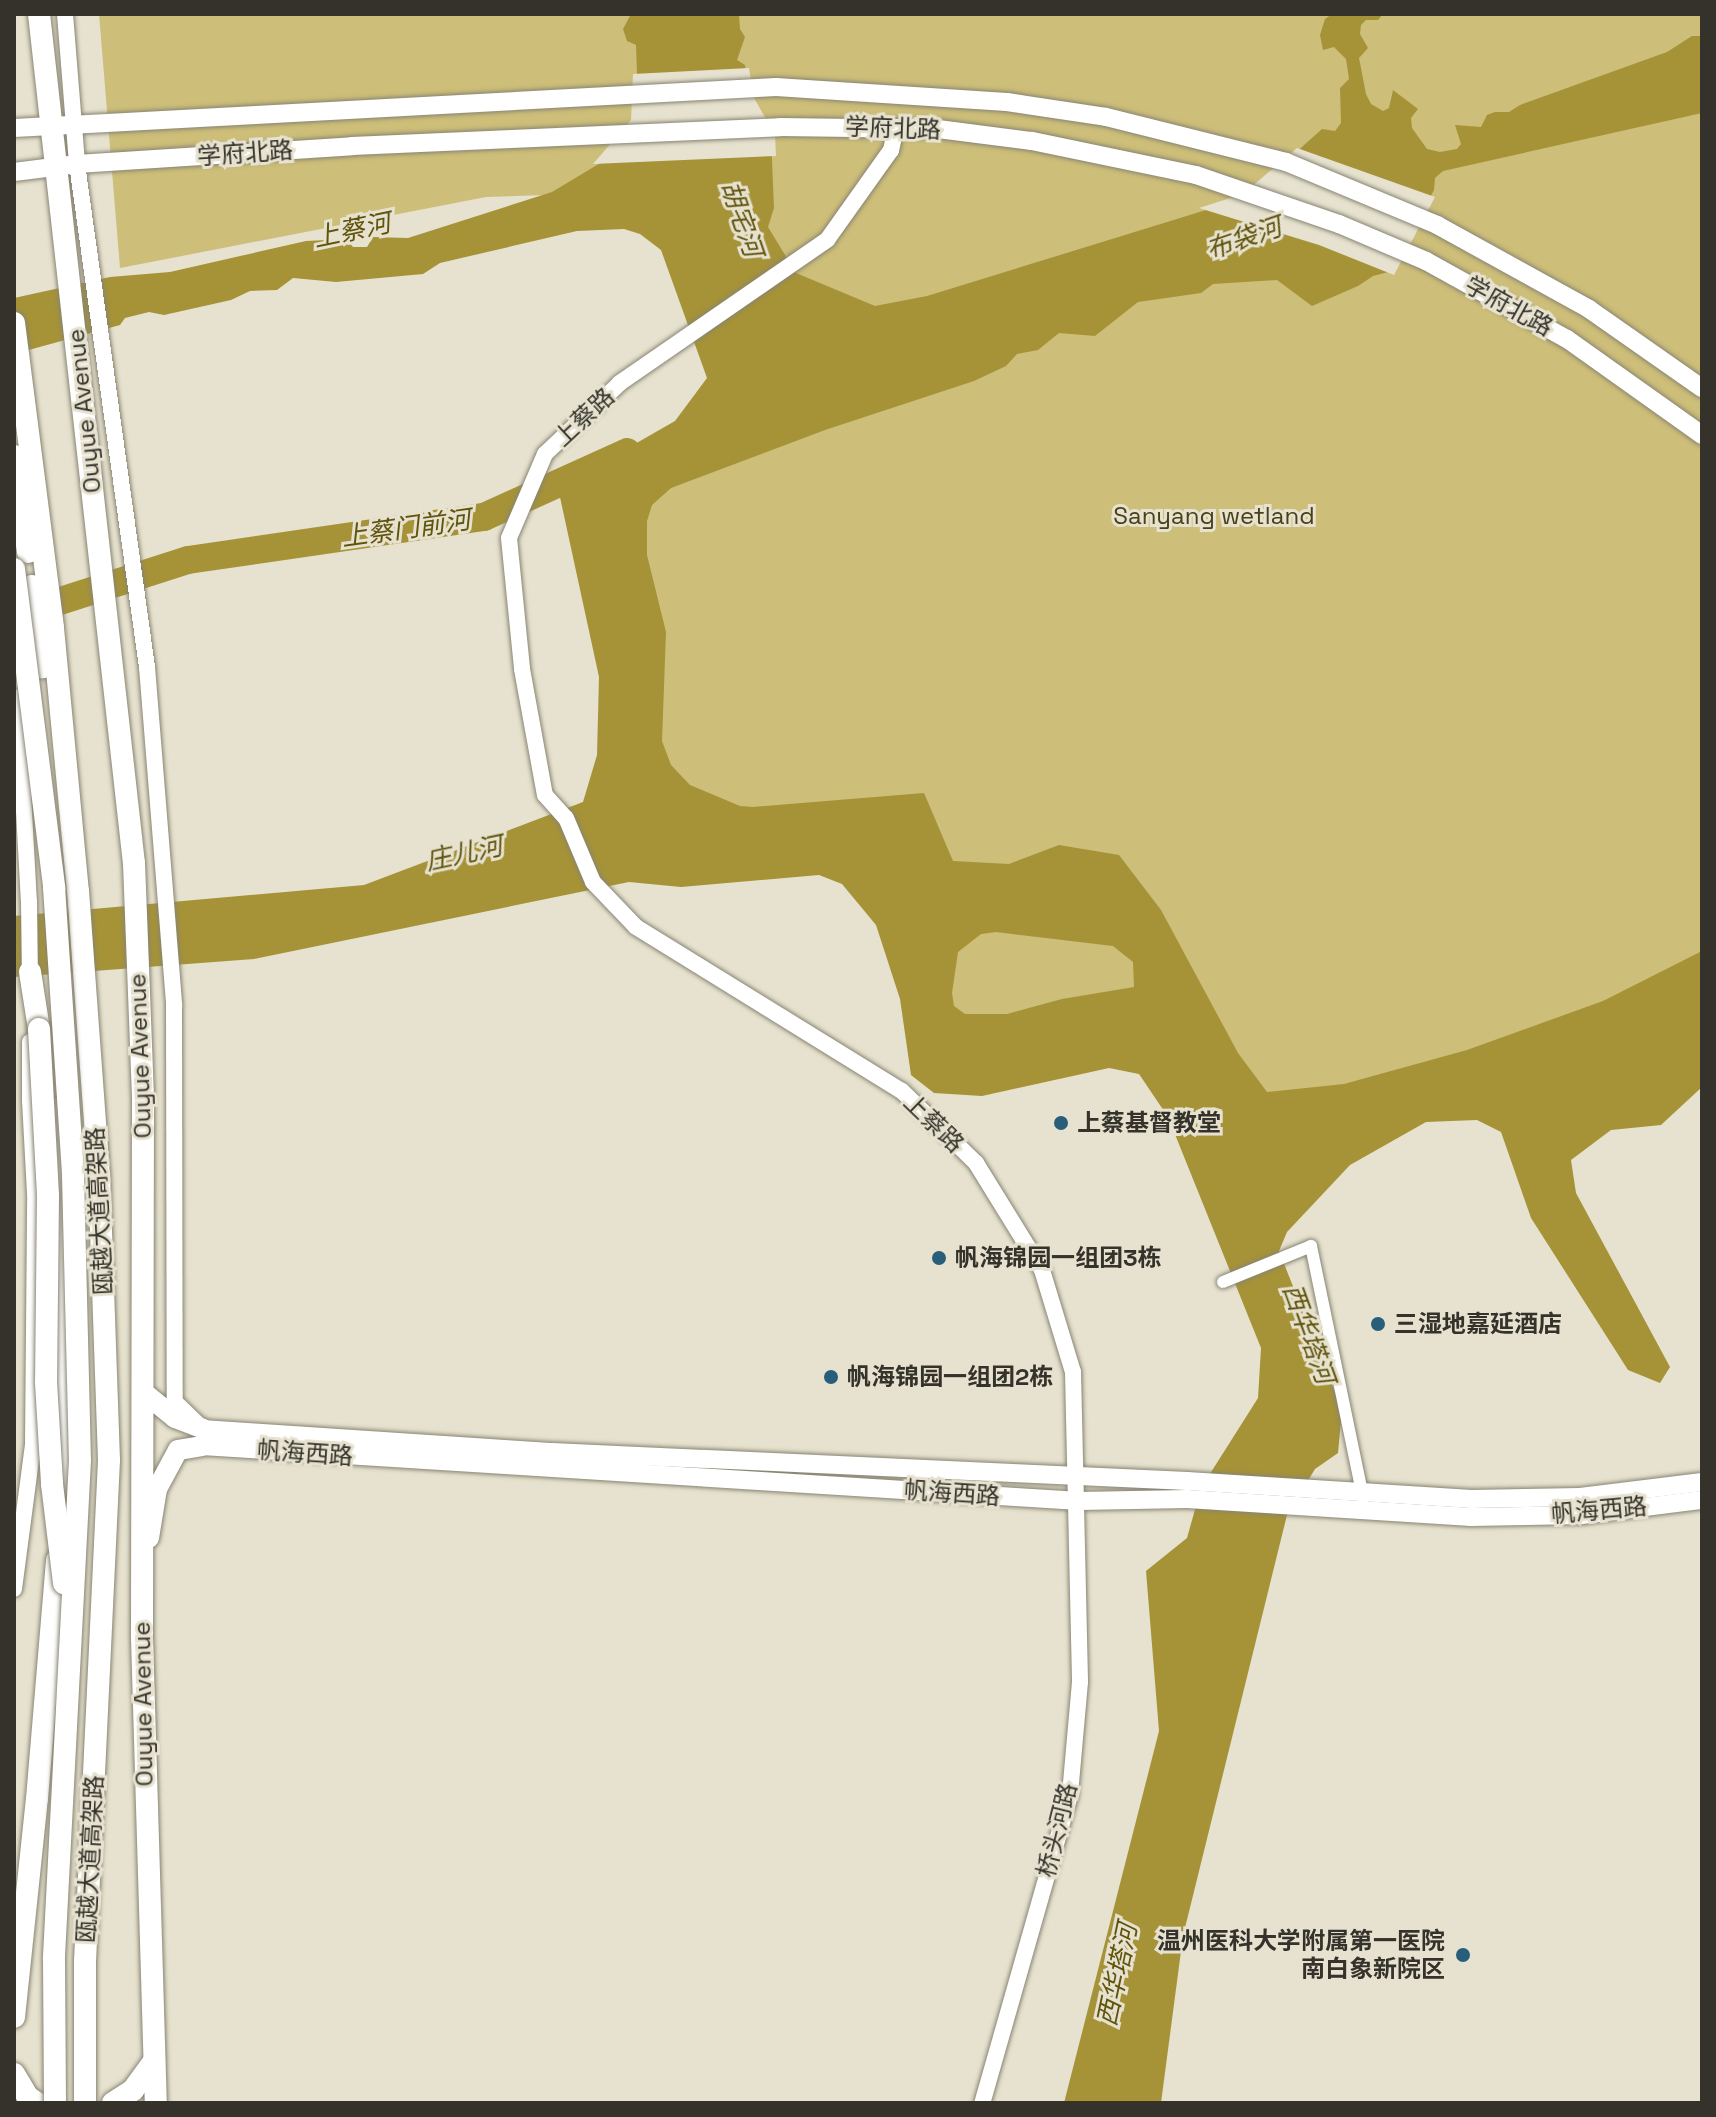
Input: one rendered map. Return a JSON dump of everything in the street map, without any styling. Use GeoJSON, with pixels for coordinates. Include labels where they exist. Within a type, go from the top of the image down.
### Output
{"type":"FeatureCollection","features":[{"type":"Feature","properties":{"kind":"highway","name":"Ouyue Avenue"},"geometry":{"type":"LineString","coordinates":[[39,14],[52,125],[67,165],[67,263],[135,893],[143,1100],[142,1638],[156,2103]]}},
{"type":"Feature","properties":{"kind":"highway","name":"瓯越大道高架路"},"geometry":{"type":"LineString","coordinates":[[14,323],[54,643],[78,891],[99,1174],[109,1460],[85,1961],[85,2103]]}},
{"type":"Feature","properties":{"kind":"highway"},"geometry":{"type":"LineString","coordinates":[[14,456],[21,562],[38,636],[59,818],[63,970],[59,1174],[64,1262],[63,1431],[55,1582],[14,2017]]}},
{"type":"Feature","properties":{"kind":"highway","name":"瓯越大道高架路"},"geometry":{"type":"LineString","coordinates":[[21,562],[54,887],[73,1175],[80,1460],[54,1959],[55,2103]]}},
{"type":"Feature","properties":{"kind":"highway"},"geometry":{"type":"LineString","coordinates":[[30,972],[39,1029],[48,1196],[46,1382],[52,1484],[72,1648]]}},
{"type":"Feature","properties":{"kind":"highway"},"geometry":{"type":"LineString","coordinates":[[14,1884],[30,1865]]}},
{"type":"Feature","properties":{"kind":"highway"},"geometry":{"type":"LineString","coordinates":[[113,2103],[133,2090],[154,2061]]}},
{"type":"Feature","properties":{"kind":"highway"},"geometry":{"type":"LineString","coordinates":[[14,2074],[28,2097],[37,2103]]}},
{"type":"Feature","properties":{"kind":"main road","name":"学府北路"},"geometry":{"type":"LineString","coordinates":[[14,128],[776,87],[1007,102],[1106,117],[1286,162],[1437,225],[1589,309],[1702,388]]}},
{"type":"Feature","properties":{"kind":"main road","name":"学府北路"},"geometry":{"type":"LineString","coordinates":[[14,172],[67,165],[780,127],[896,127],[1032,141],[1196,175],[1339,224],[1426,261],[1567,339],[1702,435]]}},
{"type":"Feature","properties":{"kind":"main road"},"geometry":{"type":"LineString","coordinates":[[142,1638],[147,1548],[157,1489],[178,1450],[202,1438],[143,1392]]}},
{"type":"Feature","properties":{"kind":"main road","name":"帆海西路"},"geometry":{"type":"LineString","coordinates":[[202,1438],[1077,1476],[1187,1490],[1363,1500],[1580,1497],[1702,1482]]}},
{"type":"Feature","properties":{"kind":"main road","name":"帆海西路"},"geometry":{"type":"LineString","coordinates":[[202,1438],[1079,1501],[1187,1490]]}},
{"type":"Feature","properties":{"kind":"main road","name":"帆海西路"},"geometry":{"type":"LineString","coordinates":[[1363,1500],[1471,1517],[1581,1515],[1702,1500]]}},
{"type":"Feature","properties":{"kind":"street"},"geometry":{"type":"LineString","coordinates":[[65,14],[75,123],[67,165],[147,667],[165,891],[174,1021],[175,1402],[202,1438]]}},
{"type":"Feature","properties":{"kind":"street","name":"上蔡路"},"geometry":{"type":"LineString","coordinates":[[896,127],[891,150],[827,240],[620,383],[545,454],[509,538],[522,669],[545,795],[566,818],[593,882],[636,927],[824,1040],[902,1091],[976,1163],[1042,1270],[1073,1372],[1079,1501]]}},
{"type":"Feature","properties":{"kind":"street"},"geometry":{"type":"LineString","coordinates":[[14,697],[20,737],[29,901],[30,1100],[35,1193],[33,1444],[14,1589]]}},
{"type":"Feature","properties":{"kind":"street"},"geometry":{"type":"LineString","coordinates":[[30,1100],[59,1174]]}},
{"type":"Feature","properties":{"kind":"street"},"geometry":{"type":"LineString","coordinates":[[1223,1282],[1311,1246],[1363,1500]]}},
{"type":"Feature","properties":{"kind":"street","name":"桥头河路"},"geometry":{"type":"LineString","coordinates":[[982,2103],[1070,1795],[1080,1682],[1079,1501]]}},
{"type":"Feature","properties":{"kind":"green space","name":"Sanyang wetland"},"geometry":{"type":"Polygon","coordinates":[[[99,14],[1702,14],[1702,1025],[1288,1158],[1167,1044],[955,1046],[857,848],[656,862],[585,504],[735,426],[700,190],[486,197],[120,268],[99,14]]]}},
{"type":"Feature","properties":{"kind":"water"},"geometry":{"type":"Polygon","coordinates":[[[631,14],[739,14],[740,29],[745,37],[737,60],[745,65],[750,100],[771,136],[774,208],[768,227],[796,273],[875,306],[927,296],[1245,198],[1322,129],[1335,131],[1341,123],[1340,88],[1349,79],[1346,59],[1334,47],[1323,50],[1320,35],[1325,19],[1332,14],[1383,14],[1378,20],[1366,20],[1361,25],[1360,34],[1368,48],[1359,58],[1366,94],[1371,104],[1383,111],[1389,108],[1393,90],[1418,109],[1411,118],[1412,128],[1427,149],[1440,152],[1457,149],[1461,144],[1455,125],[1481,127],[1487,115],[1509,112],[1520,105],[1667,52],[1692,36],[1702,36],[1702,113],[1443,171],[1435,178],[1434,190],[1392,271],[1373,276],[1312,306],[1277,280],[1213,284],[1201,293],[1138,302],[1095,336],[1059,333],[1038,350],[1017,354],[1006,366],[974,381],[825,430],[671,488],[652,505],[647,521],[647,555],[666,632],[662,741],[671,765],[690,785],[740,806],[753,807],[924,793],[953,861],[1009,864],[1059,845],[1119,855],[1161,910],[1238,1053],[1267,1092],[1344,1084],[1467,1050],[1603,1001],[1702,951],[1702,1087],[1661,1125],[1611,1130],[1571,1160],[1576,1193],[1670,1367],[1660,1383],[1628,1370],[1531,1218],[1501,1132],[1477,1120],[1426,1122],[1350,1165],[1287,1232],[1279,1251],[1342,1410],[1338,1453],[1315,1469],[1287,1515],[1183,1936],[1161,2103],[1064,2103],[1159,1731],[1146,1571],[1187,1538],[1201,1488],[1258,1398],[1261,1348],[1168,1117],[1139,1074],[1109,1068],[982,1096],[934,1093],[911,1075],[900,999],[876,925],[842,884],[819,875],[681,887],[629,882],[254,959],[14,977],[14,916],[364,885],[583,802],[597,755],[599,677],[558,488],[675,421],[707,378],[661,250],[640,234],[624,229],[577,231],[440,263],[423,274],[336,282],[293,278],[277,290],[250,291],[231,300],[164,315],[149,312],[125,318],[120,325],[14,354],[14,298],[110,277],[170,272],[306,241],[346,239],[353,247],[367,247],[373,237],[408,238],[552,192],[602,162],[634,122],[638,102],[636,45],[627,41],[623,29],[631,14]],[[996,932],[981,934],[958,952],[952,993],[954,1006],[965,1014],[1007,1014],[1062,999],[1134,987],[1133,962],[1113,946],[996,932]]]}},
{"type":"Feature","properties":{"kind":"pier"},"geometry":{"type":"Polygon","coordinates":[[[749,68],[754,98],[775,135],[776,156],[593,164],[631,120],[633,74],[749,68]]]}},
{"type":"Feature","properties":{"kind":"pier"},"geometry":{"type":"Polygon","coordinates":[[[1297,148],[1435,197],[1394,275],[1319,245],[1199,208],[1243,194],[1297,148]]]}},
{"type":"Feature","properties":{"kind":"waterway","name":"上蔡门前河"},"geometry":{"type":"LineString","coordinates":[[26,612],[188,560],[484,517],[627,452]]}},
{"type":"Feature","properties":{"kind":"place","name":"上蔡基督教堂"},"geometry":{"type":"Point","coordinates":[1061,1123]}},
{"type":"Feature","properties":{"kind":"place","name":"帆海锦园一组团3栋"},"geometry":{"type":"Point","coordinates":[939,1258]}},
{"type":"Feature","properties":{"kind":"place","name":"三湿地嘉延酒店"},"geometry":{"type":"Point","coordinates":[1378,1324]}},
{"type":"Feature","properties":{"kind":"place","name":"帆海锦园一组团2栋"},"geometry":{"type":"Point","coordinates":[831,1377]}},
{"type":"Feature","properties":{"kind":"place","name":"温州医科大学附属第一医院 南白象新院区"},"geometry":{"type":"Point","coordinates":[1463,1955]}},
{"type":"Feature","properties":{"kind":"water label","name":"胡宅河"},"geometry":{"type":"Point","coordinates":[741,219]}},
{"type":"Feature","properties":{"kind":"water label","name":"上蔡河"},"geometry":{"type":"Point","coordinates":[352,231]}},
{"type":"Feature","properties":{"kind":"water label","name":"布袋河"},"geometry":{"type":"Point","coordinates":[1244,239]}},
{"type":"Feature","properties":{"kind":"water label","name":"庄儿河"},"geometry":{"type":"Point","coordinates":[464,854]}},
{"type":"Feature","properties":{"kind":"water label","name":"西华塔河"},"geometry":{"type":"Point","coordinates":[1308,1334]}},
{"type":"Feature","properties":{"kind":"water label","name":"西华塔河"},"geometry":{"type":"Point","coordinates":[1118,1975]}}]}
